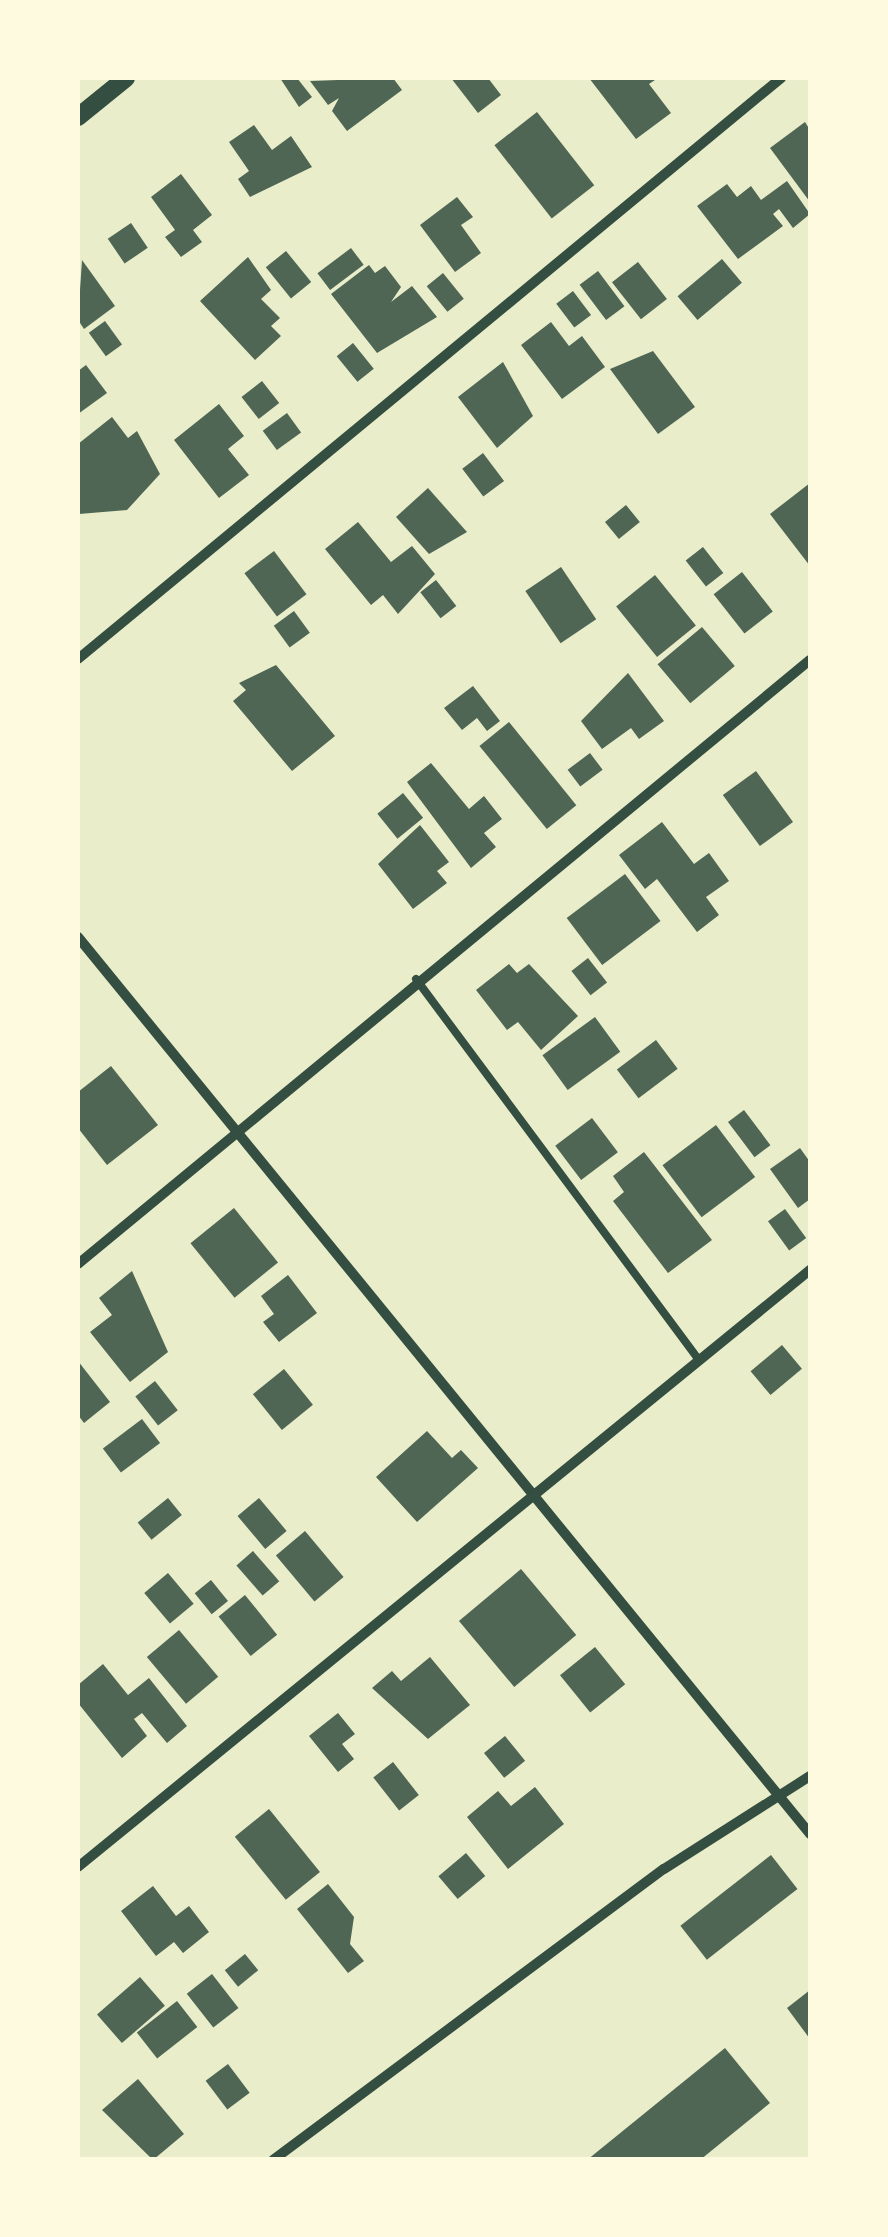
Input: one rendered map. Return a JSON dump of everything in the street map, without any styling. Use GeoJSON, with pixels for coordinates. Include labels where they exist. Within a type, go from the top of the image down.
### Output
{"type":"FeatureCollection","features":[{"type":"Feature","properties":{"kind":"street"},"geometry":{"type":"LineString","coordinates":[[78,116],[126,78]]}},
{"type":"Feature","properties":{"kind":"street"},"geometry":{"type":"LineString","coordinates":[[78,659],[781,78]]}},
{"type":"Feature","properties":{"kind":"street"},"geometry":{"type":"LineString","coordinates":[[78,1264],[237,1136],[416,978],[810,660]]}},
{"type":"Feature","properties":{"kind":"street"},"geometry":{"type":"LineString","coordinates":[[78,937],[810,1834]]}},
{"type":"Feature","properties":{"kind":"street"},"geometry":{"type":"LineString","coordinates":[[78,1867],[810,1270]]}},
{"type":"Feature","properties":{"kind":"street"},"geometry":{"type":"LineString","coordinates":[[273,2160],[664,1869],[810,1776]]}},
{"type":"Feature","properties":{"kind":"lane"},"geometry":{"type":"LineString","coordinates":[[416,978],[699,1360]]}},
{"type":"Feature","properties":{"kind":"building"},"geometry":{"type":"Polygon","coordinates":[[[280,78],[297,78],[312,97],[299,107],[280,78]]]}},
{"type":"Feature","properties":{"kind":"building"},"geometry":{"type":"Polygon","coordinates":[[[393,78],[402,90],[347,131],[332,111],[339,98],[328,105],[310,81],[393,78]]]}},
{"type":"Feature","properties":{"kind":"building"},"geometry":{"type":"Polygon","coordinates":[[[451,78],[488,78],[501,95],[478,113],[451,78]]]}},
{"type":"Feature","properties":{"kind":"building"},"geometry":{"type":"Polygon","coordinates":[[[589,78],[658,78],[649,84],[671,113],[636,139],[589,78]]]}},
{"type":"Feature","properties":{"kind":"building"},"geometry":{"type":"Polygon","coordinates":[[[537,112],[594,185],[552,219],[494,145],[537,112]]]}},
{"type":"Feature","properties":{"kind":"building"},"geometry":{"type":"Polygon","coordinates":[[[805,122],[810,130],[810,202],[770,148],[805,122]]]}},
{"type":"Feature","properties":{"kind":"building"},"geometry":{"type":"Polygon","coordinates":[[[254,125],[272,150],[291,136],[312,167],[250,197],[238,179],[249,171],[229,142],[254,125]]]}},
{"type":"Feature","properties":{"kind":"building"},"geometry":{"type":"Polygon","coordinates":[[[181,174],[212,215],[193,230],[202,242],[181,257],[165,237],[175,230],[151,197],[181,174]]]}},
{"type":"Feature","properties":{"kind":"building"},"geometry":{"type":"Polygon","coordinates":[[[787,181],[810,214],[793,228],[779,209],[773,214],[783,226],[738,259],[697,206],[727,184],[737,197],[751,186],[761,200],[787,181]]]}},
{"type":"Feature","properties":{"kind":"building"},"geometry":{"type":"Polygon","coordinates":[[[457,197],[473,217],[461,225],[481,253],[455,272],[420,225],[457,197]]]}},
{"type":"Feature","properties":{"kind":"building"},"geometry":{"type":"Polygon","coordinates":[[[131,223],[148,248],[125,264],[108,239],[131,223]]]}},
{"type":"Feature","properties":{"kind":"building"},"geometry":{"type":"Polygon","coordinates":[[[351,248],[364,265],[330,290],[317,273],[351,248]]]}},
{"type":"Feature","properties":{"kind":"building"},"geometry":{"type":"Polygon","coordinates":[[[286,251],[311,282],[291,298],[266,267],[286,251]]]}},
{"type":"Feature","properties":{"kind":"building"},"geometry":{"type":"Polygon","coordinates":[[[248,257],[271,290],[261,299],[280,318],[271,326],[281,336],[255,360],[200,301],[248,257]]]}},
{"type":"Feature","properties":{"kind":"building"},"geometry":{"type":"Polygon","coordinates":[[[722,259],[742,283],[697,320],[678,296],[722,259]]]}},
{"type":"Feature","properties":{"kind":"building"},"geometry":{"type":"Polygon","coordinates":[[[82,260],[115,306],[84,329],[78,320],[82,260]]]}},
{"type":"Feature","properties":{"kind":"building"},"geometry":{"type":"Polygon","coordinates":[[[638,262],[667,299],[641,319],[612,282],[638,262]]]}},
{"type":"Feature","properties":{"kind":"building"},"geometry":{"type":"Polygon","coordinates":[[[369,265],[375,273],[385,266],[401,287],[391,302],[412,286],[437,317],[377,353],[331,294],[369,265]]]}},
{"type":"Feature","properties":{"kind":"building"},"geometry":{"type":"Polygon","coordinates":[[[598,271],[624,306],[606,320],[580,285],[598,271]]]}},
{"type":"Feature","properties":{"kind":"building"},"geometry":{"type":"Polygon","coordinates":[[[443,273],[464,299],[447,312],[427,286],[443,273]]]}},
{"type":"Feature","properties":{"kind":"building"},"geometry":{"type":"Polygon","coordinates":[[[573,291],[591,315],[574,328],[556,304],[573,291]]]}},
{"type":"Feature","properties":{"kind":"building"},"geometry":{"type":"Polygon","coordinates":[[[105,321],[122,344],[106,356],[89,333],[105,321]]]}},
{"type":"Feature","properties":{"kind":"building"},"geometry":{"type":"Polygon","coordinates":[[[551,322],[569,346],[582,336],[605,367],[562,399],[521,345],[551,322]]]}},
{"type":"Feature","properties":{"kind":"building"},"geometry":{"type":"Polygon","coordinates":[[[353,343],[374,369],[357,382],[337,356],[353,343]]]}},
{"type":"Feature","properties":{"kind":"building"},"geometry":{"type":"Polygon","coordinates":[[[653,351],[695,407],[658,434],[610,369],[653,351]]]}},
{"type":"Feature","properties":{"kind":"building"},"geometry":{"type":"Polygon","coordinates":[[[503,362],[533,416],[497,448],[458,397],[503,362]]]}},
{"type":"Feature","properties":{"kind":"building"},"geometry":{"type":"Polygon","coordinates":[[[86,365],[107,393],[78,414],[78,371],[86,365]]]}},
{"type":"Feature","properties":{"kind":"building"},"geometry":{"type":"Polygon","coordinates":[[[262,381],[279,403],[259,419],[242,397],[262,381]]]}},
{"type":"Feature","properties":{"kind":"building"},"geometry":{"type":"Polygon","coordinates":[[[219,404],[244,436],[228,449],[249,475],[219,498],[174,440],[219,404]]]}},
{"type":"Feature","properties":{"kind":"building"},"geometry":{"type":"Polygon","coordinates":[[[287,413],[301,432],[277,450],[263,431],[287,413]]]}},
{"type":"Feature","properties":{"kind":"building"},"geometry":{"type":"Polygon","coordinates":[[[112,417],[128,438],[137,431],[160,474],[127,510],[79,514],[78,444],[112,417]]]}},
{"type":"Feature","properties":{"kind":"building"},"geometry":{"type":"Polygon","coordinates":[[[483,453],[504,481],[483,497],[462,469],[483,453]]]}},
{"type":"Feature","properties":{"kind":"building"},"geometry":{"type":"Polygon","coordinates":[[[810,483],[810,566],[770,514],[810,483]]]}},
{"type":"Feature","properties":{"kind":"building"},"geometry":{"type":"Polygon","coordinates":[[[428,488],[467,532],[429,554],[396,517],[428,488]]]}},
{"type":"Feature","properties":{"kind":"building"},"geometry":{"type":"Polygon","coordinates":[[[626,505],[640,522],[619,539],[605,522],[626,505]]]}},
{"type":"Feature","properties":{"kind":"building"},"geometry":{"type":"Polygon","coordinates":[[[358,522],[391,562],[412,546],[435,574],[398,614],[383,595],[371,605],[325,549],[358,522]]]}},
{"type":"Feature","properties":{"kind":"building"},"geometry":{"type":"Polygon","coordinates":[[[703,547],[723,573],[706,587],[686,561],[703,547]]]}},
{"type":"Feature","properties":{"kind":"building"},"geometry":{"type":"Polygon","coordinates":[[[274,551],[306,594],[277,616],[244,573],[274,551]]]}},
{"type":"Feature","properties":{"kind":"building"},"geometry":{"type":"Polygon","coordinates":[[[561,567],[596,619],[561,643],[525,591],[561,567]]]}},
{"type":"Feature","properties":{"kind":"building"},"geometry":{"type":"Polygon","coordinates":[[[742,572],[773,611],[744,634],[714,594],[742,572]]]}},
{"type":"Feature","properties":{"kind":"building"},"geometry":{"type":"Polygon","coordinates":[[[655,575],[696,626],[657,657],[616,606],[655,575]]]}},
{"type":"Feature","properties":{"kind":"building"},"geometry":{"type":"Polygon","coordinates":[[[436,580],[456,606],[441,618],[420,592],[436,580]]]}},
{"type":"Feature","properties":{"kind":"building"},"geometry":{"type":"Polygon","coordinates":[[[294,611],[310,633],[290,648],[274,626],[294,611]]]}},
{"type":"Feature","properties":{"kind":"building"},"geometry":{"type":"Polygon","coordinates":[[[702,627],[735,666],[690,703],[658,664],[702,627]]]}},
{"type":"Feature","properties":{"kind":"building"},"geometry":{"type":"Polygon","coordinates":[[[276,665],[335,736],[292,771],[233,701],[246,690],[239,683],[276,665]]]}},
{"type":"Feature","properties":{"kind":"building"},"geometry":{"type":"Polygon","coordinates":[[[628,673],[664,721],[639,739],[631,728],[602,749],[581,721],[628,673]]]}},
{"type":"Feature","properties":{"kind":"building"},"geometry":{"type":"Polygon","coordinates":[[[473,686],[500,721],[487,731],[477,718],[462,730],[444,708],[473,686]]]}},
{"type":"Feature","properties":{"kind":"building"},"geometry":{"type":"Polygon","coordinates":[[[509,722],[576,805],[547,829],[479,746],[509,722]]]}},
{"type":"Feature","properties":{"kind":"building"},"geometry":{"type":"Polygon","coordinates":[[[590,753],[603,770],[580,787],[568,770],[590,753]]]}},
{"type":"Feature","properties":{"kind":"building"},"geometry":{"type":"Polygon","coordinates":[[[431,763],[469,809],[484,796],[502,819],[484,833],[496,847],[471,868],[407,782],[431,763]]]}},
{"type":"Feature","properties":{"kind":"building"},"geometry":{"type":"Polygon","coordinates":[[[756,771],[793,822],[760,846],[723,795],[756,771]]]}},
{"type":"Feature","properties":{"kind":"building"},"geometry":{"type":"Polygon","coordinates":[[[403,793],[423,818],[397,839],[377,814],[403,793]]]}},
{"type":"Feature","properties":{"kind":"building"},"geometry":{"type":"Polygon","coordinates":[[[662,822],[694,864],[709,853],[729,881],[706,897],[719,915],[697,932],[657,879],[645,889],[619,855],[662,822]]]}},
{"type":"Feature","properties":{"kind":"building"},"geometry":{"type":"Polygon","coordinates":[[[420,825],[449,862],[437,871],[447,883],[413,909],[378,864],[420,825]]]}},
{"type":"Feature","properties":{"kind":"building"},"geometry":{"type":"Polygon","coordinates":[[[625,874],[661,921],[602,965],[567,918],[625,874]]]}},
{"type":"Feature","properties":{"kind":"building"},"geometry":{"type":"Polygon","coordinates":[[[588,958],[607,982],[591,995],[571,971],[588,958]]]}},
{"type":"Feature","properties":{"kind":"building"},"geometry":{"type":"Polygon","coordinates":[[[509,964],[517,973],[529,964],[578,1016],[541,1050],[518,1022],[507,1030],[476,990],[509,964]]]}},
{"type":"Feature","properties":{"kind":"building"},"geometry":{"type":"Polygon","coordinates":[[[595,1017],[620,1052],[568,1090],[542,1055],[595,1017]]]}},
{"type":"Feature","properties":{"kind":"building"},"geometry":{"type":"Polygon","coordinates":[[[656,1040],[678,1069],[639,1098],[617,1069],[656,1040]]]}},
{"type":"Feature","properties":{"kind":"building"},"geometry":{"type":"Polygon","coordinates":[[[111,1066],[158,1125],[107,1165],[78,1128],[78,1092],[111,1066]]]}},
{"type":"Feature","properties":{"kind":"building"},"geometry":{"type":"Polygon","coordinates":[[[744,1110],[770,1145],[755,1157],[728,1122],[744,1110]]]}},
{"type":"Feature","properties":{"kind":"building"},"geometry":{"type":"Polygon","coordinates":[[[592,1118],[618,1152],[581,1180],[555,1146],[592,1118]]]}},
{"type":"Feature","properties":{"kind":"building"},"geometry":{"type":"Polygon","coordinates":[[[716,1125],[755,1177],[702,1217],[662,1165],[716,1125]]]}},
{"type":"Feature","properties":{"kind":"building"},"geometry":{"type":"Polygon","coordinates":[[[800,1148],[810,1162],[810,1199],[798,1208],[770,1169],[800,1148]]]}},
{"type":"Feature","properties":{"kind":"building"},"geometry":{"type":"Polygon","coordinates":[[[644,1152],[712,1240],[668,1273],[613,1201],[624,1192],[613,1176],[644,1152]]]}},
{"type":"Feature","properties":{"kind":"building"},"geometry":{"type":"Polygon","coordinates":[[[234,1208],[278,1262],[235,1298],[190,1243],[234,1208]]]}},
{"type":"Feature","properties":{"kind":"building"},"geometry":{"type":"Polygon","coordinates":[[[785,1209],[806,1238],[789,1250],[768,1221],[785,1209]]]}},
{"type":"Feature","properties":{"kind":"building"},"geometry":{"type":"Polygon","coordinates":[[[132,1271],[168,1352],[130,1382],[90,1332],[112,1315],[99,1298],[132,1271]]]}},
{"type":"Feature","properties":{"kind":"building"},"geometry":{"type":"Polygon","coordinates":[[[288,1275],[317,1313],[279,1342],[263,1322],[274,1314],[261,1296],[288,1275]]]}},
{"type":"Feature","properties":{"kind":"building"},"geometry":{"type":"Polygon","coordinates":[[[782,1345],[802,1369],[771,1395],[751,1371],[782,1345]]]}},
{"type":"Feature","properties":{"kind":"building"},"geometry":{"type":"Polygon","coordinates":[[[78,1361],[110,1402],[84,1423],[78,1415],[78,1361]]]}},
{"type":"Feature","properties":{"kind":"building"},"geometry":{"type":"Polygon","coordinates":[[[284,1369],[313,1405],[282,1430],[253,1394],[284,1369]]]}},
{"type":"Feature","properties":{"kind":"building"},"geometry":{"type":"Polygon","coordinates":[[[155,1381],[178,1410],[158,1426],[135,1396],[155,1381]]]}},
{"type":"Feature","properties":{"kind":"building"},"geometry":{"type":"Polygon","coordinates":[[[142,1419],[160,1443],[121,1472],[103,1448],[142,1419]]]}},
{"type":"Feature","properties":{"kind":"building"},"geometry":{"type":"Polygon","coordinates":[[[427,1431],[452,1458],[461,1450],[478,1468],[417,1522],[376,1477],[427,1431]]]}},
{"type":"Feature","properties":{"kind":"building"},"geometry":{"type":"Polygon","coordinates":[[[168,1498],[182,1515],[152,1540],[138,1523],[168,1498]]]}},
{"type":"Feature","properties":{"kind":"building"},"geometry":{"type":"Polygon","coordinates":[[[259,1498],[287,1531],[265,1549],[238,1516],[259,1498]]]}},
{"type":"Feature","properties":{"kind":"building"},"geometry":{"type":"Polygon","coordinates":[[[305,1531],[344,1577],[314,1601],[276,1555],[305,1531]]]}},
{"type":"Feature","properties":{"kind":"building"},"geometry":{"type":"Polygon","coordinates":[[[253,1551],[279,1581],[263,1596],[236,1565],[253,1551]]]}},
{"type":"Feature","properties":{"kind":"building"},"geometry":{"type":"Polygon","coordinates":[[[521,1569],[576,1635],[514,1687],[459,1621],[521,1569]]]}},
{"type":"Feature","properties":{"kind":"building"},"geometry":{"type":"Polygon","coordinates":[[[168,1573],[194,1604],[170,1624],[144,1593],[168,1573]]]}},
{"type":"Feature","properties":{"kind":"building"},"geometry":{"type":"Polygon","coordinates":[[[211,1580],[228,1601],[212,1614],[195,1593],[211,1580]]]}},
{"type":"Feature","properties":{"kind":"building"},"geometry":{"type":"Polygon","coordinates":[[[245,1595],[277,1635],[251,1656],[219,1616],[245,1595]]]}},
{"type":"Feature","properties":{"kind":"building"},"geometry":{"type":"Polygon","coordinates":[[[179,1630],[218,1677],[186,1704],[147,1657],[179,1630]]]}},
{"type":"Feature","properties":{"kind":"building"},"geometry":{"type":"Polygon","coordinates":[[[595,1647],[625,1684],[590,1713],[560,1675],[595,1647]]]}},
{"type":"Feature","properties":{"kind":"building"},"geometry":{"type":"Polygon","coordinates":[[[430,1657],[470,1705],[428,1739],[372,1688],[392,1671],[401,1681],[430,1657]]]}},
{"type":"Feature","properties":{"kind":"building"},"geometry":{"type":"Polygon","coordinates":[[[103,1664],[128,1695],[149,1678],[187,1726],[167,1743],[142,1713],[134,1719],[147,1736],[122,1758],[78,1703],[78,1685],[103,1664]]]}},
{"type":"Feature","properties":{"kind":"building"},"geometry":{"type":"Polygon","coordinates":[[[338,1713],[355,1734],[342,1744],[354,1759],[338,1772],[309,1736],[338,1713]]]}},
{"type":"Feature","properties":{"kind":"building"},"geometry":{"type":"Polygon","coordinates":[[[505,1736],[525,1761],[504,1778],[484,1753],[505,1736]]]}},
{"type":"Feature","properties":{"kind":"building"},"geometry":{"type":"Polygon","coordinates":[[[393,1762],[419,1795],[399,1810],[373,1777],[393,1762]]]}},
{"type":"Feature","properties":{"kind":"building"},"geometry":{"type":"Polygon","coordinates":[[[535,1787],[564,1824],[508,1869],[467,1817],[498,1791],[511,1806],[535,1787]]]}},
{"type":"Feature","properties":{"kind":"building"},"geometry":{"type":"Polygon","coordinates":[[[269,1809],[320,1872],[286,1900],[235,1837],[269,1809]]]}},
{"type":"Feature","properties":{"kind":"building"},"geometry":{"type":"Polygon","coordinates":[[[466,1853],[485,1876],[458,1899],[438,1876],[466,1853]]]}},
{"type":"Feature","properties":{"kind":"building"},"geometry":{"type":"Polygon","coordinates":[[[771,1855],[797,1889],[707,1960],[680,1926],[771,1855]]]}},
{"type":"Feature","properties":{"kind":"building"},"geometry":{"type":"Polygon","coordinates":[[[328,1884],[354,1917],[350,1944],[364,1961],[348,1973],[297,1909],[328,1884]]]}},
{"type":"Feature","properties":{"kind":"building"},"geometry":{"type":"Polygon","coordinates":[[[153,1886],[176,1916],[189,1906],[209,1932],[183,1953],[174,1942],[156,1956],[121,1911],[153,1886]]]}},
{"type":"Feature","properties":{"kind":"building"},"geometry":{"type":"Polygon","coordinates":[[[245,1954],[258,1970],[238,1987],[225,1970],[245,1954]]]}},
{"type":"Feature","properties":{"kind":"building"},"geometry":{"type":"Polygon","coordinates":[[[212,1974],[238,2008],[213,2028],[187,1994],[212,1974]]]}},
{"type":"Feature","properties":{"kind":"building"},"geometry":{"type":"Polygon","coordinates":[[[140,1977],[165,2006],[122,2043],[97,2014],[140,1977]]]}},
{"type":"Feature","properties":{"kind":"building"},"geometry":{"type":"Polygon","coordinates":[[[810,1990],[810,2039],[787,2008],[810,1990]]]}},
{"type":"Feature","properties":{"kind":"building"},"geometry":{"type":"Polygon","coordinates":[[[177,2001],[197,2027],[157,2058],[137,2032],[177,2001]]]}},
{"type":"Feature","properties":{"kind":"building"},"geometry":{"type":"Polygon","coordinates":[[[725,2048],[770,2103],[700,2160],[587,2160],[725,2048]]]}},
{"type":"Feature","properties":{"kind":"building"},"geometry":{"type":"Polygon","coordinates":[[[228,2064],[250,2093],[227,2110],[206,2081],[228,2064]]]}},
{"type":"Feature","properties":{"kind":"building"},"geometry":{"type":"Polygon","coordinates":[[[138,2079],[184,2134],[153,2160],[102,2110],[138,2079]]]}}]}
